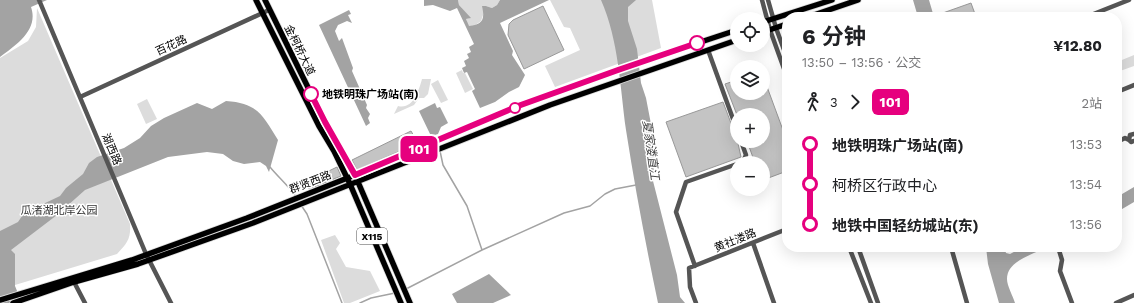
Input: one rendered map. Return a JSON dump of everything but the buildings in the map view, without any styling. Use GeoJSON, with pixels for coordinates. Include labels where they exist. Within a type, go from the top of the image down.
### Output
{"type":"FeatureCollection","features":[{"type":"Feature","properties":{"kind":"main road","name":"金柯桥大道"},"geometry":{"type":"LineString","coordinates":[[256,0],[319,126],[349,181],[400,301]]}},
{"type":"Feature","properties":{"kind":"main road","name":"金柯桥大道"},"geometry":{"type":"LineString","coordinates":[[265,0],[325,122],[356,178],[410,303]]}},
{"type":"Feature","properties":{"kind":"main road"},"geometry":{"type":"LineString","coordinates":[[794,12],[832,0]]}},
{"type":"Feature","properties":{"kind":"main road"},"geometry":{"type":"LineString","coordinates":[[823,12],[858,0]]}},
{"type":"Feature","properties":{"kind":"main road"},"geometry":{"type":"LineString","coordinates":[[770,19],[782,16]]}},
{"type":"Feature","properties":{"kind":"main road"},"geometry":{"type":"LineString","coordinates":[[770,30],[782,26]]}},
{"type":"Feature","properties":{"kind":"main road","name":"群贤西路"},"geometry":{"type":"LineString","coordinates":[[0,300],[74,282],[149,260],[297,206],[432,143],[518,106],[618,70],[730,32]]}},
{"type":"Feature","properties":{"kind":"main road","name":"群贤西路"},"geometry":{"type":"LineString","coordinates":[[356,178],[433,152],[550,105],[641,72],[730,42]]}},
{"type":"Feature","properties":{"kind":"main road","name":"群贤西路"},"geometry":{"type":"LineString","coordinates":[[13,303],[25,295],[132,260],[303,195],[349,181]]}},
{"type":"Feature","properties":{"kind":"street","name":"湖西路"},"geometry":{"type":"LineString","coordinates":[[39,0],[146,254],[171,303]]}},
{"type":"Feature","properties":{"kind":"street"},"geometry":{"type":"LineString","coordinates":[[762,0],[766,12]]}},
{"type":"Feature","properties":{"kind":"street"},"geometry":{"type":"LineString","coordinates":[[768,0],[768,12]]}},
{"type":"Feature","properties":{"kind":"street"},"geometry":{"type":"LineString","coordinates":[[1099,12],[1129,0]]}},
{"type":"Feature","properties":{"kind":"street","name":"百花路"},"geometry":{"type":"LineString","coordinates":[[80,97],[269,10]]}},
{"type":"Feature","properties":{"kind":"street"},"geometry":{"type":"LineString","coordinates":[[770,24],[782,48]]}},
{"type":"Feature","properties":{"kind":"street"},"geometry":{"type":"LineString","coordinates":[[773,29],[782,60]]}},
{"type":"Feature","properties":{"kind":"street"},"geometry":{"type":"LineString","coordinates":[[708,50],[730,111]]}},
{"type":"Feature","properties":{"kind":"street"},"geometry":{"type":"LineString","coordinates":[[1122,90],[1134,85]]}},
{"type":"Feature","properties":{"kind":"street"},"geometry":{"type":"LineString","coordinates":[[1131,141],[1130,135],[1134,134]]}},
{"type":"Feature","properties":{"kind":"street"},"geometry":{"type":"LineString","coordinates":[[1122,140],[1125,138],[1131,141]]}},
{"type":"Feature","properties":{"kind":"street"},"geometry":{"type":"LineString","coordinates":[[695,266],[676,212],[686,182],[730,166]]}},
{"type":"Feature","properties":{"kind":"street","name":"黄社溇路"},"geometry":{"type":"LineString","coordinates":[[696,303],[690,287],[689,268],[782,231]]}},
{"type":"Feature","properties":{"kind":"street"},"geometry":{"type":"LineString","coordinates":[[753,243],[774,303]]}},
{"type":"Feature","properties":{"kind":"street"},"geometry":{"type":"LineString","coordinates":[[851,252],[871,303]]}},
{"type":"Feature","properties":{"kind":"street"},"geometry":{"type":"LineString","coordinates":[[860,252],[878,303]]}},
{"type":"Feature","properties":{"kind":"street"},"geometry":{"type":"LineString","coordinates":[[952,252],[968,303]]}},
{"type":"Feature","properties":{"kind":"street"},"geometry":{"type":"LineString","coordinates":[[1060,252],[1062,260],[1060,271],[1072,303]]}},
{"type":"Feature","properties":{"kind":"street"},"geometry":{"type":"LineString","coordinates":[[74,282],[85,303]]}},
{"type":"Feature","properties":{"kind":"street"},"geometry":{"type":"LineString","coordinates":[[1116,303],[1134,295]]}},
{"type":"Feature","properties":{"kind":"street"},"geometry":{"type":"LineString","coordinates":[[1123,300],[1134,300]]}},
{"type":"Feature","properties":{"kind":"green space"},"geometry":{"type":"Polygon","coordinates":[[[458,0],[500,0],[497,5],[492,8],[486,6],[481,21],[474,26],[468,26],[466,19],[470,18],[459,5],[458,0]]]}},
{"type":"Feature","properties":{"kind":"green space"},"geometry":{"type":"Polygon","coordinates":[[[550,0],[652,0],[661,48],[555,87],[545,66],[580,50],[570,28],[564,27],[550,0]]]}},
{"type":"Feature","properties":{"kind":"green space","name":"瓜渚湖北岸公园"},"geometry":{"type":"Polygon","coordinates":[[[37,8],[130,224],[130,233],[126,244],[117,254],[0,291],[0,58],[28,41],[36,27],[37,8]]]}},
{"type":"Feature","properties":{"kind":"green space"},"geometry":{"type":"Polygon","coordinates":[[[1134,55],[1134,66],[1122,70],[1122,60],[1134,55]]]}},
{"type":"Feature","properties":{"kind":"green space"},"geometry":{"type":"Polygon","coordinates":[[[462,70],[473,89],[465,93],[456,73],[462,70]]]}},
{"type":"Feature","properties":{"kind":"green space"},"geometry":{"type":"Polygon","coordinates":[[[422,79],[431,79],[428,94],[424,98],[419,98],[414,105],[394,114],[398,106],[408,105],[411,102],[417,93],[422,79]]]}},
{"type":"Feature","properties":{"kind":"green space"},"geometry":{"type":"Polygon","coordinates":[[[438,80],[448,100],[441,103],[431,84],[438,80]]]}},
{"type":"Feature","properties":{"kind":"green space"},"geometry":{"type":"Polygon","coordinates":[[[147,99],[157,119],[146,124],[137,104],[147,99]]]}},
{"type":"Feature","properties":{"kind":"green space"},"geometry":{"type":"Polygon","coordinates":[[[335,235],[340,243],[336,249],[346,267],[370,271],[380,291],[350,303],[344,303],[321,240],[335,235]]]}},
{"type":"Feature","properties":{"kind":"water"},"geometry":{"type":"Polygon","coordinates":[[[0,0],[47,0],[31,7],[33,15],[29,30],[19,42],[0,57],[0,0]]]}},
{"type":"Feature","properties":{"kind":"water"},"geometry":{"type":"Polygon","coordinates":[[[424,0],[458,0],[459,5],[471,18],[466,19],[469,26],[480,23],[482,20],[482,6],[492,8],[497,5],[500,0],[549,0],[500,23],[513,51],[512,55],[525,75],[519,87],[495,102],[480,108],[472,91],[475,89],[467,72],[464,73],[462,68],[466,66],[464,61],[469,58],[467,54],[471,52],[469,47],[474,44],[457,8],[450,11],[433,5],[424,6],[424,0]]]}},
{"type":"Feature","properties":{"kind":"water","name":"夏家溇直江"},"geometry":{"type":"Polygon","coordinates":[[[601,0],[636,0],[628,7],[628,21],[637,49],[641,83],[646,98],[655,145],[653,181],[677,275],[680,297],[685,303],[658,303],[629,152],[618,64],[612,32],[601,0]]]}},
{"type":"Feature","properties":{"kind":"water"},"geometry":{"type":"Polygon","coordinates":[[[913,0],[929,0],[933,12],[917,12],[913,0]]]}},
{"type":"Feature","properties":{"kind":"water"},"geometry":{"type":"Polygon","coordinates":[[[349,10],[351,14],[348,15],[352,23],[347,21],[338,25],[335,31],[339,41],[342,38],[353,68],[352,71],[367,105],[366,108],[370,114],[368,118],[370,123],[366,126],[319,25],[349,10]]]}},
{"type":"Feature","properties":{"kind":"water"},"geometry":{"type":"Polygon","coordinates":[[[226,101],[237,102],[253,108],[268,124],[278,140],[269,172],[266,166],[260,162],[244,164],[233,161],[223,154],[207,152],[168,157],[85,190],[57,215],[11,250],[15,254],[15,286],[22,303],[0,303],[0,231],[18,222],[24,213],[60,196],[66,188],[83,174],[89,163],[97,157],[124,148],[140,138],[151,126],[164,118],[197,103],[212,109],[226,101]]]}},
{"type":"Feature","properties":{"kind":"water"},"geometry":{"type":"Polygon","coordinates":[[[435,103],[437,108],[440,107],[448,123],[441,127],[438,134],[431,136],[419,111],[435,103]]]}},
{"type":"Feature","properties":{"kind":"water"},"geometry":{"type":"Polygon","coordinates":[[[1134,187],[1134,202],[1122,209],[1122,194],[1134,187]]]}},
{"type":"Feature","properties":{"kind":"water"},"geometry":{"type":"Polygon","coordinates":[[[987,252],[1006,252],[1010,254],[1014,252],[1036,252],[1016,262],[1008,272],[1007,282],[1015,303],[999,303],[988,264],[987,252]]]}},
{"type":"Feature","properties":{"kind":"water"},"geometry":{"type":"Polygon","coordinates":[[[489,274],[511,295],[493,303],[457,303],[452,294],[489,274]]]}},
{"type":"Feature","properties":{"kind":"waterway"},"geometry":{"type":"LineString","coordinates":[[440,151],[443,165],[467,206],[482,250]]}},
{"type":"Feature","properties":{"kind":"waterway"},"geometry":{"type":"LineString","coordinates":[[270,167],[296,197]]}},
{"type":"Feature","properties":{"kind":"waterway"},"geometry":{"type":"LineString","coordinates":[[406,289],[482,250],[564,213],[590,206],[605,194],[615,189],[636,185]]}},
{"type":"Feature","properties":{"kind":"waterway"},"geometry":{"type":"LineString","coordinates":[[301,205],[307,214],[342,303]]}},
{"type":"Feature","properties":{"kind":"waterway"},"geometry":{"type":"LineString","coordinates":[[360,303],[371,298],[395,293]]}},
{"type":"Feature","properties":{"kind":"bus line","name":"101"},"geometry":{"type":"LineString","coordinates":[[311,94],[355,175],[518,106],[697,43]]}},
{"type":"Feature","properties":{"kind":"place","name":"地铁明珠广场站(南)"},"geometry":{"type":"Point","coordinates":[311,94]}}]}
